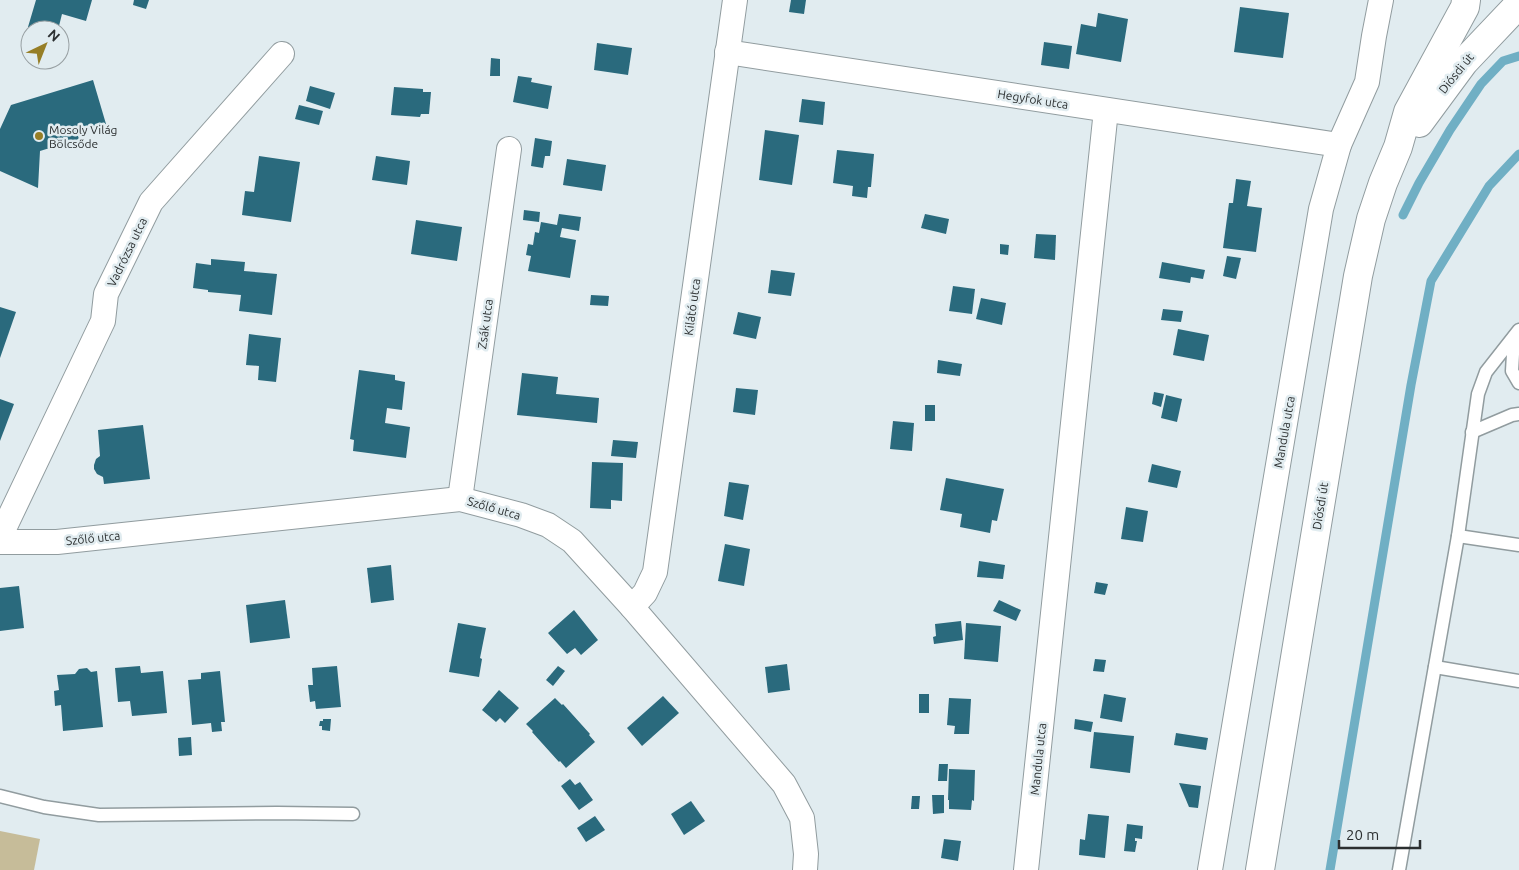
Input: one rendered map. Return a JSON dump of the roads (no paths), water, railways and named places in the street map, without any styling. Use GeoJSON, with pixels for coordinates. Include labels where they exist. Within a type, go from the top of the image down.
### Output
{"type":"FeatureCollection","features":[{"type":"Feature","properties":{"kind":"main road","name":"Diósdi út"},"geometry":{"type":"LineString","coordinates":[[1260,870],[1358,276],[1371,219],[1398,147],[1408,112],[1465,7],[1466,0]]}},
{"type":"Feature","properties":{"kind":"main road","name":"Diósdi út"},"geometry":{"type":"LineString","coordinates":[[1398,147],[1422,120],[1464,62],[1519,4]]}},
{"type":"Feature","properties":{"kind":"street","name":"Kilátó utca"},"geometry":{"type":"LineString","coordinates":[[632,607],[645,593],[655,572],[735,0]]}},
{"type":"Feature","properties":{"kind":"street","name":"Mandula utca"},"geometry":{"type":"LineString","coordinates":[[1210,870],[1322,209],[1339,145],[1367,82],[1382,0]]}},
{"type":"Feature","properties":{"kind":"street","name":"Hegyfok utca"},"geometry":{"type":"LineString","coordinates":[[727,52],[1339,145]]}},
{"type":"Feature","properties":{"kind":"street","name":"Vadrózsa utca"},"geometry":{"type":"LineString","coordinates":[[0,537],[103,321],[106,294],[151,202],[282,54]]}},
{"type":"Feature","properties":{"kind":"street","name":"Mandula utca"},"geometry":{"type":"LineString","coordinates":[[1026,870],[1106,110]]}},
{"type":"Feature","properties":{"kind":"street","name":"Zsák utca"},"geometry":{"type":"LineString","coordinates":[[460,499],[509,149]]}},
{"type":"Feature","properties":{"kind":"street","name":"Szőlő utca"},"geometry":{"type":"LineString","coordinates":[[0,542],[57,542],[460,499],[548,525],[572,541],[632,607],[784,784],[802,818],[806,854],[805,870]]}},
{"type":"Feature","properties":{"kind":"lane"},"geometry":{"type":"LineString","coordinates":[[1516,334],[1512,371],[1519,383]]}},
{"type":"Feature","properties":{"kind":"lane"},"geometry":{"type":"LineString","coordinates":[[1400,870],[1458,536],[1478,394],[1486,372],[1516,334]]}},
{"type":"Feature","properties":{"kind":"lane"},"geometry":{"type":"LineString","coordinates":[[1472,432],[1512,415],[1519,414]]}},
{"type":"Feature","properties":{"kind":"lane"},"geometry":{"type":"LineString","coordinates":[[1458,536],[1519,545]]}},
{"type":"Feature","properties":{"kind":"lane"},"geometry":{"type":"LineString","coordinates":[[1435,666],[1519,681]]}},
{"type":"Feature","properties":{"kind":"lane"},"geometry":{"type":"LineString","coordinates":[[0,796],[44,808],[99,815],[277,812],[353,814]]}},
{"type":"Feature","properties":{"kind":"waterway"},"geometry":{"type":"LineString","coordinates":[[1403,215],[1450,130],[1481,84],[1503,61],[1519,56]]}},
{"type":"Feature","properties":{"kind":"waterway"},"geometry":{"type":"LineString","coordinates":[[1330,870],[1411,385],[1431,281],[1489,186],[1519,154]]}},
{"type":"Feature","properties":{"kind":"place","name":"Mosoly Világ Bölcsőde"},"geometry":{"type":"Point","coordinates":[39,136]}}]}
